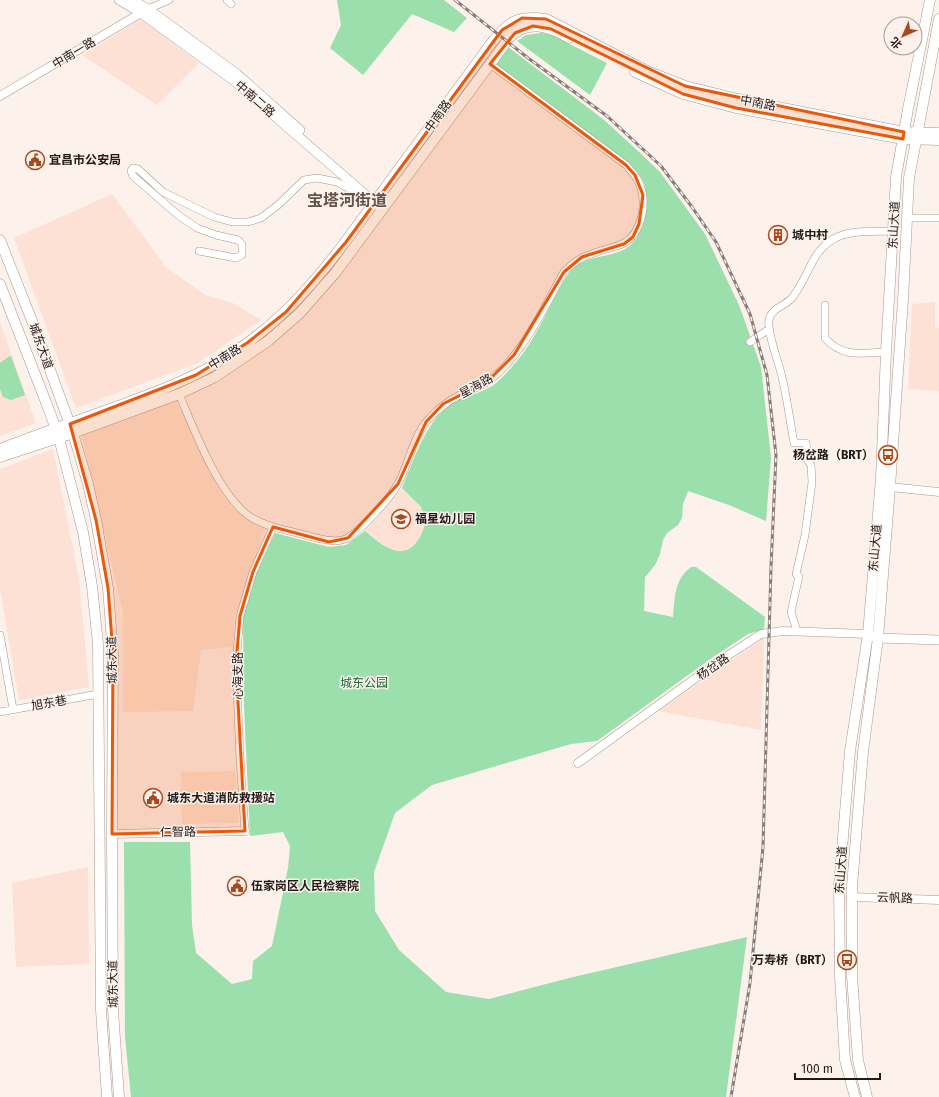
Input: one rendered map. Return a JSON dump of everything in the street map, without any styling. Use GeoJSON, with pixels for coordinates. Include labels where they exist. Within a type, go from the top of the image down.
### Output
{"type":"FeatureCollection","features":[{"type":"Feature","properties":{"kind":"main road","name":"中南二路"},"geometry":{"type":"LineString","coordinates":[[119,0],[144,11]]}},
{"type":"Feature","properties":{"kind":"main road","name":"中南二路"},"geometry":{"type":"LineString","coordinates":[[132,0],[144,11],[236,74],[380,204]]}},
{"type":"Feature","properties":{"kind":"main road","name":"东山大道"},"geometry":{"type":"LineString","coordinates":[[855,1097],[845,1060],[840,976],[839,886],[850,751],[874,635],[886,352],[896,177],[909,101],[930,0]]}},
{"type":"Feature","properties":{"kind":"main road","name":"中南路"},"geometry":{"type":"LineString","coordinates":[[0,448],[57,433],[179,394],[215,377],[254,351],[286,325],[312,301],[336,272],[380,204],[502,30],[511,23],[522,18],[533,17],[546,19],[649,72],[685,86],[904,136]]}},
{"type":"Feature","properties":{"kind":"main road","name":"东山大道"},"geometry":{"type":"LineString","coordinates":[[868,1097],[858,1060],[852,976],[851,897],[874,635],[890,487],[903,300],[909,178],[939,18]]}},
{"type":"Feature","properties":{"kind":"main road","name":"中南路"},"geometry":{"type":"LineString","coordinates":[[72,428],[177,384],[219,362],[247,343],[286,312],[302,296],[346,242],[380,204],[515,33],[526,27],[542,26],[565,35],[647,78],[683,94],[736,108],[904,136],[939,140]]}},
{"type":"Feature","properties":{"kind":"main road","name":"中南路"},"geometry":{"type":"LineString","coordinates":[[916,137],[939,133]]}},
{"type":"Feature","properties":{"kind":"main road","name":"城东大道"},"geometry":{"type":"LineString","coordinates":[[0,240],[72,428],[88,484],[108,588],[113,654],[112,834],[114,1010],[119,1097]]}},
{"type":"Feature","properties":{"kind":"main road","name":"城东大道"},"geometry":{"type":"LineString","coordinates":[[0,284],[57,433],[83,532],[90,574],[98,644],[101,1010],[107,1097]]}},
{"type":"Feature","properties":{"kind":"main road","name":"中南路"},"geometry":{"type":"LineString","coordinates":[[0,457],[57,433]]}},
{"type":"Feature","properties":{"kind":"main road","name":"杨岔路"},"geometry":{"type":"LineString","coordinates":[[874,635],[939,634]]}},
{"type":"Feature","properties":{"kind":"main road","name":"杨岔路"},"geometry":{"type":"LineString","coordinates":[[874,635],[939,640]]}},
{"type":"Feature","properties":{"kind":"street"},"geometry":{"type":"LineString","coordinates":[[144,11],[169,0]]}},
{"type":"Feature","properties":{"kind":"street","name":"中南一路"},"geometry":{"type":"LineString","coordinates":[[0,96],[144,11]]}},
{"type":"Feature","properties":{"kind":"street","name":"星海路"},"geometry":{"type":"LineString","coordinates":[[179,394],[197,437],[226,492],[240,509],[249,516],[273,527],[330,542],[348,538],[369,519],[398,484],[415,443],[426,422],[443,404],[488,381],[503,368],[524,343],[564,272],[572,263],[582,257],[624,244],[633,237],[639,224],[643,195],[640,184],[635,175],[626,165],[490,64]]}},
{"type":"Feature","properties":{"kind":"street"},"geometry":{"type":"LineString","coordinates":[[199,251],[236,258],[242,255],[243,249],[242,244],[238,240],[216,235],[197,228],[178,215],[133,176],[131,171],[133,168],[138,169],[163,192],[214,217],[232,222],[248,222],[261,218],[278,205],[304,180],[317,178],[337,182],[380,204]]}},
{"type":"Feature","properties":{"kind":"street"},"geometry":{"type":"LineString","coordinates":[[907,218],[939,218]]}},
{"type":"Feature","properties":{"kind":"street"},"geometry":{"type":"LineString","coordinates":[[797,631],[791,612],[799,576],[796,574],[805,535],[812,482],[811,465],[808,461],[806,444],[794,443],[782,377],[769,329],[770,315],[790,299],[804,282],[820,250],[828,242],[837,236],[853,232],[893,231]]}},
{"type":"Feature","properties":{"kind":"street"},"geometry":{"type":"LineString","coordinates":[[825,305],[825,338],[830,344],[846,352],[886,352]]}},
{"type":"Feature","properties":{"kind":"street"},"geometry":{"type":"LineString","coordinates":[[750,342],[769,329]]}},
{"type":"Feature","properties":{"kind":"street"},"geometry":{"type":"LineString","coordinates":[[890,487],[939,492]]}},
{"type":"Feature","properties":{"kind":"street","name":"心海支路"},"geometry":{"type":"LineString","coordinates":[[245,831],[236,664],[240,616],[253,572],[273,527]]}},
{"type":"Feature","properties":{"kind":"street","name":"杨岔路"},"geometry":{"type":"LineString","coordinates":[[578,763],[718,662],[761,634],[797,631],[874,635]]}},
{"type":"Feature","properties":{"kind":"street"},"geometry":{"type":"LineString","coordinates":[[0,635],[13,709]]}},
{"type":"Feature","properties":{"kind":"street","name":"旭东巷"},"geometry":{"type":"LineString","coordinates":[[0,712],[98,694]]}},
{"type":"Feature","properties":{"kind":"street","name":"仁智路"},"geometry":{"type":"LineString","coordinates":[[112,834],[245,831]]}},
{"type":"Feature","properties":{"kind":"street","name":"云帆路"},"geometry":{"type":"LineString","coordinates":[[851,897],[939,900]]}},
{"type":"Feature","properties":{"kind":"highlighted area"},"geometry":{"type":"Polygon","coordinates":[[[522,18],[546,19],[685,86],[904,132],[903,139],[736,108],[683,94],[551,29],[533,26],[515,33],[490,64],[626,165],[635,175],[643,195],[639,224],[633,237],[624,244],[582,257],[564,272],[514,355],[488,381],[443,404],[426,422],[398,484],[348,538],[329,542],[273,527],[253,572],[240,616],[236,664],[245,831],[112,834],[113,654],[108,588],[96,520],[70,424],[196,375],[247,343],[286,312],[346,242],[502,30],[522,18]]]}},
{"type":"Feature","properties":{"kind":"shaded area"},"geometry":{"type":"Polygon","coordinates":[[[141,19],[199,63],[157,105],[82,55],[141,19]]]}},
{"type":"Feature","properties":{"kind":"shaded area"},"geometry":{"type":"Polygon","coordinates":[[[112,194],[166,267],[205,295],[233,303],[261,320],[198,363],[76,408],[14,238],[112,194]]]}},
{"type":"Feature","properties":{"kind":"shaded area"},"geometry":{"type":"Polygon","coordinates":[[[935,302],[935,328],[939,328],[939,391],[908,389],[912,304],[935,302]]]}},
{"type":"Feature","properties":{"kind":"shaded area"},"geometry":{"type":"Polygon","coordinates":[[[0,322],[36,423],[0,436],[0,322]]]}},
{"type":"Feature","properties":{"kind":"shaded area"},"geometry":{"type":"Polygon","coordinates":[[[177,400],[194,439],[221,493],[232,507],[242,516],[265,529],[235,615],[233,647],[201,650],[193,711],[123,712],[123,613],[81,434],[177,400]]]}},
{"type":"Feature","properties":{"kind":"shaded area"},"geometry":{"type":"Polygon","coordinates":[[[53,449],[79,578],[89,687],[19,700],[0,590],[0,469],[53,449]]]}},
{"type":"Feature","properties":{"kind":"shaded area","name":"福星幼儿园"},"geometry":{"type":"Polygon","coordinates":[[[402,488],[421,507],[426,521],[420,539],[408,550],[400,552],[390,550],[365,531],[402,488]]]}},
{"type":"Feature","properties":{"kind":"shaded area"},"geometry":{"type":"Polygon","coordinates":[[[764,638],[761,730],[658,711],[764,638]]]}},
{"type":"Feature","properties":{"kind":"shaded area"},"geometry":{"type":"Polygon","coordinates":[[[235,771],[239,823],[182,824],[181,772],[235,771]]]}},
{"type":"Feature","properties":{"kind":"shaded area"},"geometry":{"type":"Polygon","coordinates":[[[88,867],[89,964],[16,967],[12,883],[88,867]]]}},
{"type":"Feature","properties":{"kind":"green space"},"geometry":{"type":"Polygon","coordinates":[[[337,0],[444,0],[467,18],[454,32],[412,14],[363,75],[330,48],[341,25],[337,0]]]}},
{"type":"Feature","properties":{"kind":"green space"},"geometry":{"type":"Polygon","coordinates":[[[542,33],[550,34],[607,63],[590,95],[517,41],[526,35],[542,33]]]}},
{"type":"Feature","properties":{"kind":"green space","name":"城东公园"},"geometry":{"type":"Polygon","coordinates":[[[508,47],[603,119],[660,172],[705,234],[739,305],[761,367],[771,458],[766,521],[729,505],[688,491],[683,504],[682,518],[678,525],[667,533],[663,540],[660,554],[655,565],[645,577],[644,611],[673,617],[678,583],[685,572],[691,567],[696,567],[765,617],[764,629],[748,634],[713,657],[597,741],[571,744],[432,785],[395,813],[374,872],[375,911],[399,950],[446,992],[489,999],[569,978],[747,937],[726,1097],[131,1097],[125,1037],[124,842],[190,842],[192,925],[196,953],[232,984],[252,979],[253,961],[272,946],[288,868],[290,846],[283,832],[250,836],[244,706],[243,618],[256,574],[275,533],[329,547],[346,545],[365,531],[378,542],[392,550],[406,550],[412,546],[419,539],[426,521],[421,507],[402,488],[420,444],[432,423],[452,403],[492,386],[499,381],[529,345],[557,293],[569,273],[574,268],[581,263],[615,253],[630,246],[636,239],[642,226],[646,210],[646,193],[645,185],[640,176],[623,159],[494,65],[508,47]]]}},
{"type":"Feature","properties":{"kind":"green space"},"geometry":{"type":"Polygon","coordinates":[[[11,356],[25,395],[11,400],[3,397],[0,389],[0,363],[11,356]]]}},
{"type":"Feature","properties":{"kind":"railway"},"geometry":{"type":"LineString","coordinates":[[455,0],[528,58],[607,116],[661,166],[716,242],[750,314],[767,375],[776,455],[771,567],[763,847],[750,983],[731,1097]]}},
{"type":"Feature","properties":{"kind":"place","name":"宜昌市公安局"},"geometry":{"type":"Point","coordinates":[35,160]}},
{"type":"Feature","properties":{"kind":"place","name":"城中村"},"geometry":{"type":"Point","coordinates":[778,235]}},
{"type":"Feature","properties":{"kind":"place","name":"杨岔路（BRT）"},"geometry":{"type":"Point","coordinates":[888,455]}},
{"type":"Feature","properties":{"kind":"place","name":"福星幼儿园"},"geometry":{"type":"Point","coordinates":[401,519]}},
{"type":"Feature","properties":{"kind":"place","name":"城东大道消防救援站"},"geometry":{"type":"Point","coordinates":[153,798]}},
{"type":"Feature","properties":{"kind":"place","name":"伍家岗区人民检察院"},"geometry":{"type":"Point","coordinates":[237,886]}},
{"type":"Feature","properties":{"kind":"place","name":"万寿桥（BRT）"},"geometry":{"type":"Point","coordinates":[847,960]}},
{"type":"Feature","properties":{"kind":"district","name":"宝塔河街道"},"geometry":{"type":"Point","coordinates":[347,200]}}]}
